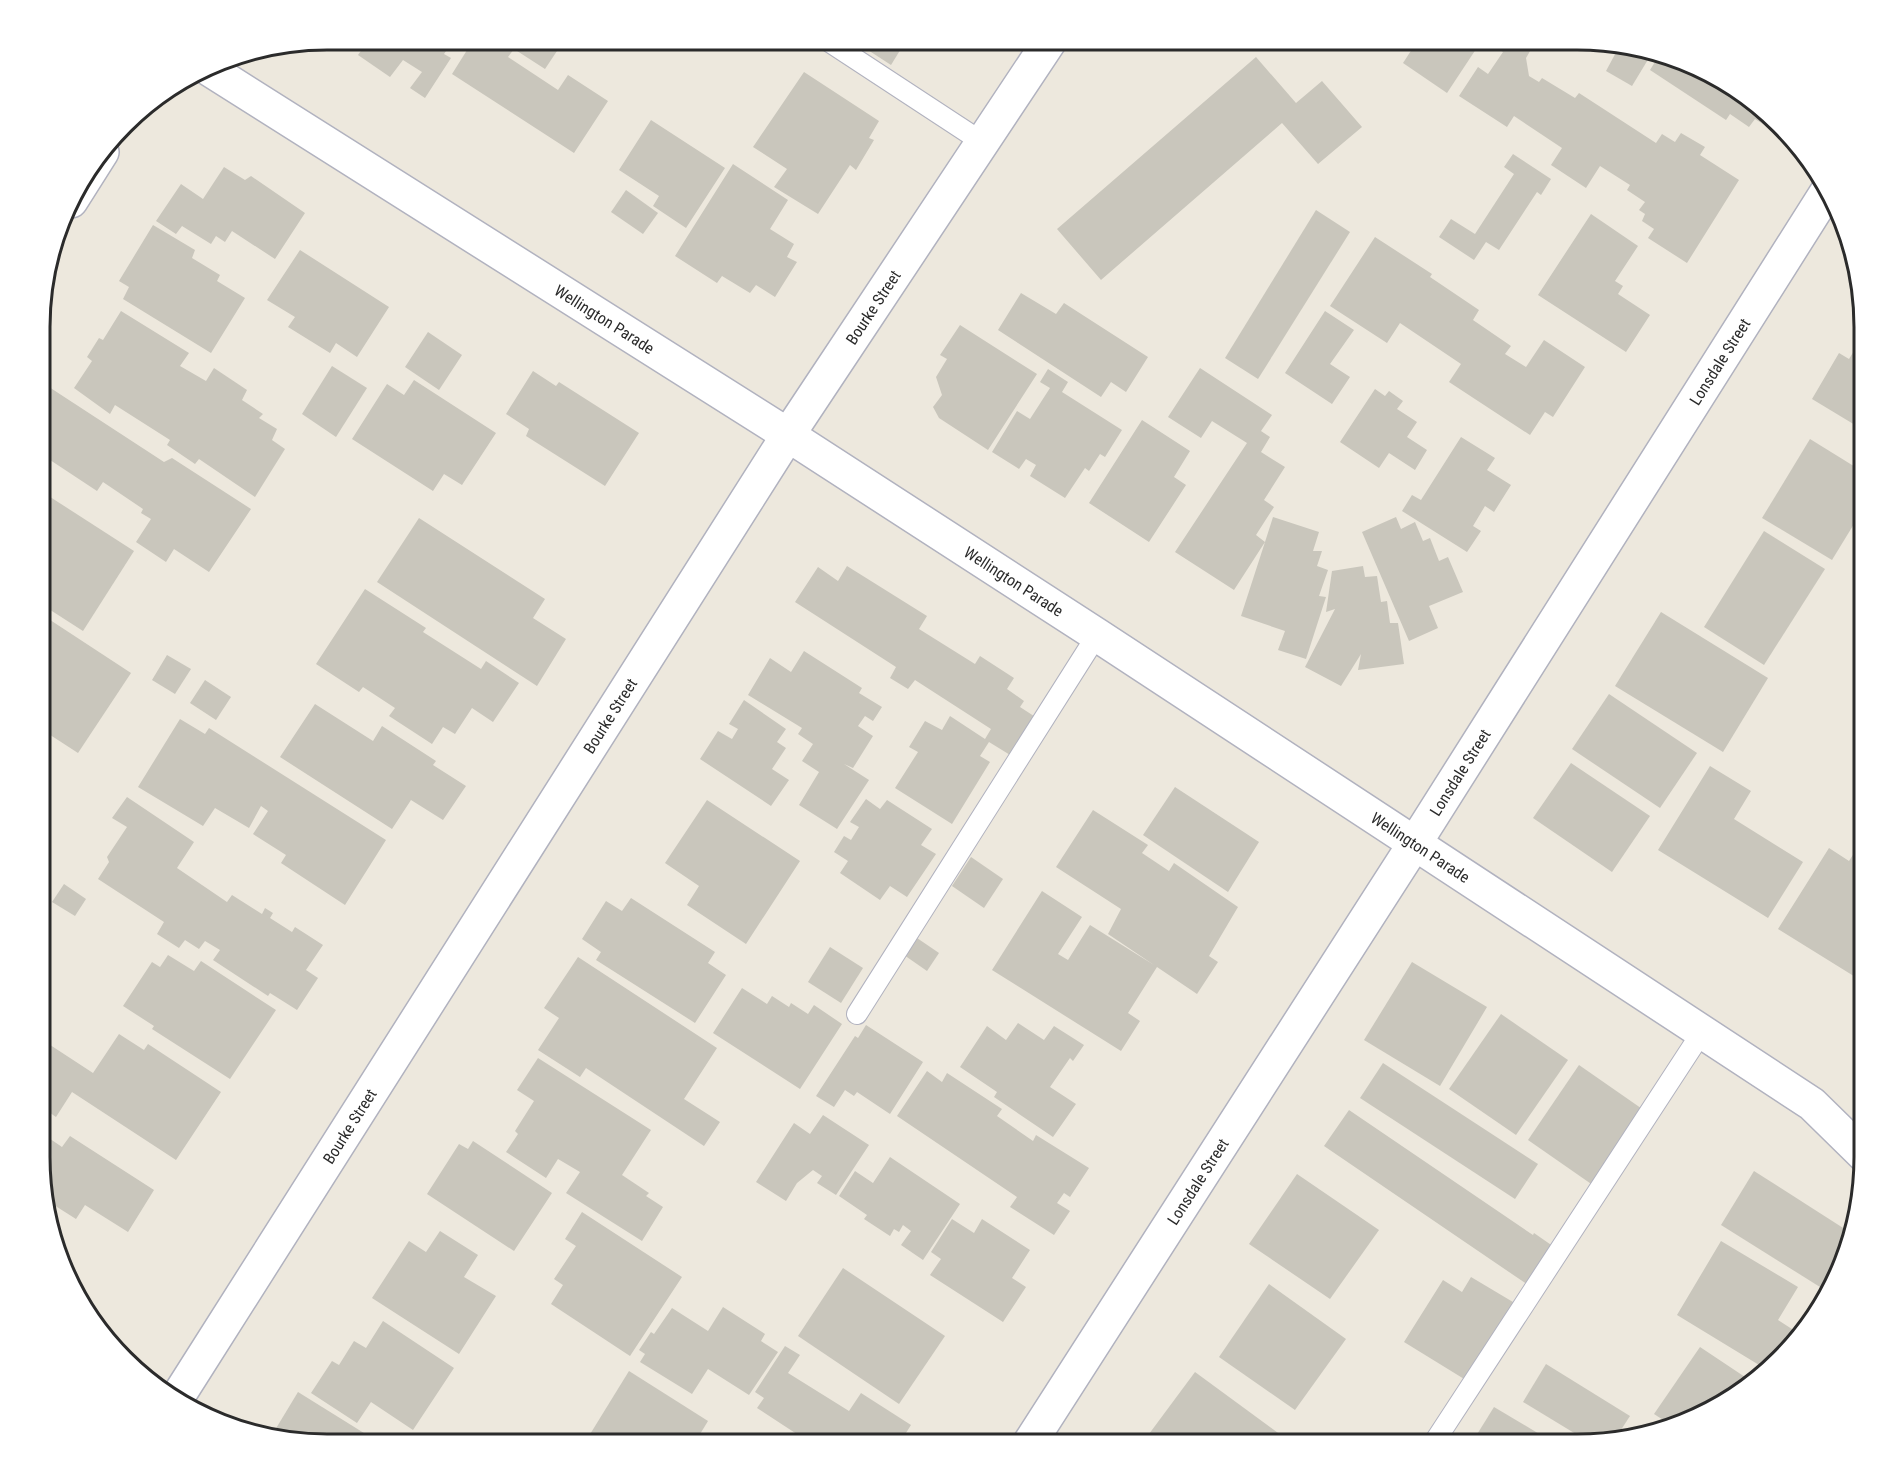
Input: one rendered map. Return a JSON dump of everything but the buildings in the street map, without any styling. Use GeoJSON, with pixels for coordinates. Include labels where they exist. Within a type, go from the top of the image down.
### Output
{"type":"FeatureCollection","features":[{"type":"Feature","properties":{"kind":"street","name":"Bourke Street"},"geometry":{"type":"LineString","coordinates":[[181,1392],[788,435],[1044,50]]}},
{"type":"Feature","properties":{"kind":"street","name":"Wellington Parade"},"geometry":{"type":"LineString","coordinates":[[215,73],[788,435],[1812,1104],[1854,1122]]}},
{"type":"Feature","properties":{"kind":"street","name":"Lonsdale Street"},"geometry":{"type":"LineString","coordinates":[[1035,1434],[1415,843],[1823,198]]}},
{"type":"Feature","properties":{"kind":"street","name":"Wellington Parade"},"geometry":{"type":"LineString","coordinates":[[1812,1104],[1854,1145]]}},
{"type":"Feature","properties":{"kind":"lane"},"geometry":{"type":"LineString","coordinates":[[842,50],[982,142]]}},
{"type":"Feature","properties":{"kind":"lane"},"geometry":{"type":"LineString","coordinates":[[856,1014],[1097,635]]}},
{"type":"Feature","properties":{"kind":"lane"},"geometry":{"type":"LineString","coordinates":[[1440,1434],[1702,1032]]}}]}
